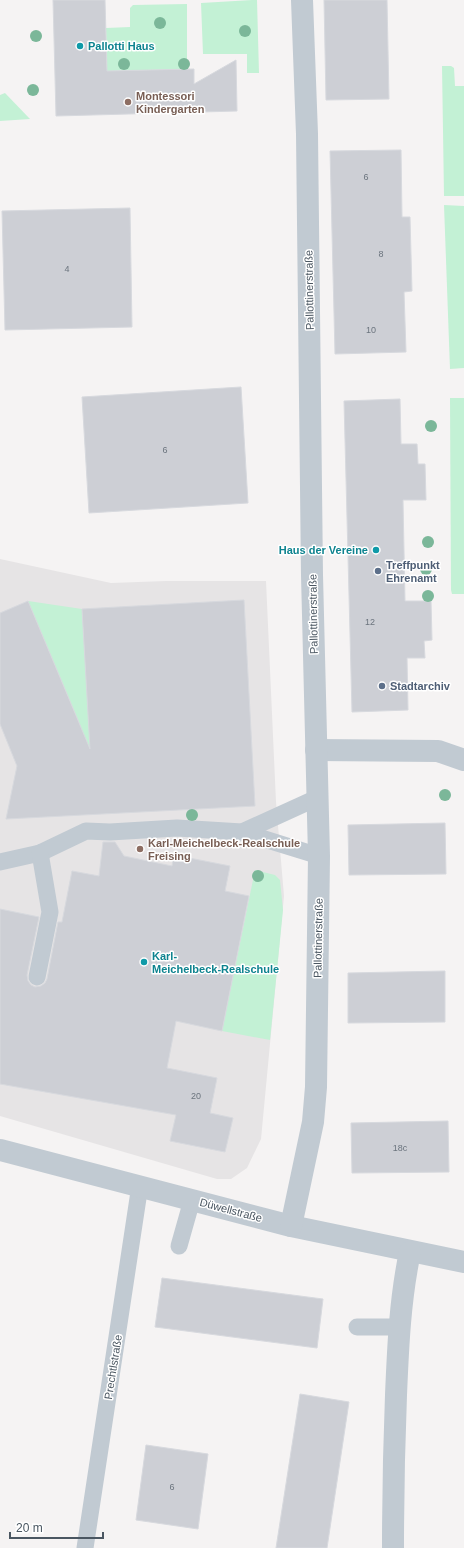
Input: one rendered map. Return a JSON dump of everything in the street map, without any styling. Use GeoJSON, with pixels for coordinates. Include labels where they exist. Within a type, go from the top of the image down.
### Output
{"type":"FeatureCollection","features":[{"type":"Feature","properties":{"kind":"street","name":"Pallottinerstraße"},"geometry":{"type":"LineString","coordinates":[[291,1226],[313,1122],[316,1087],[319,856],[312,575],[307,134],[302,0]]}},
{"type":"Feature","properties":{"kind":"street"},"geometry":{"type":"LineString","coordinates":[[316,750],[438,751],[464,760]]}},
{"type":"Feature","properties":{"kind":"street","name":"Düwellstraße"},"geometry":{"type":"LineString","coordinates":[[0,1150],[140,1185],[291,1226],[410,1252],[464,1262]]}},
{"type":"Feature","properties":{"kind":"street"},"geometry":{"type":"LineString","coordinates":[[393,1548],[393,1475],[397,1363],[405,1276],[410,1252]]}},
{"type":"Feature","properties":{"kind":"lane"},"geometry":{"type":"LineString","coordinates":[[242,832],[318,798]]}},
{"type":"Feature","properties":{"kind":"lane"},"geometry":{"type":"LineString","coordinates":[[0,862],[40,853],[86,831],[110,832],[177,828],[242,832],[319,856]]}},
{"type":"Feature","properties":{"kind":"lane"},"geometry":{"type":"LineString","coordinates":[[37,977],[50,912],[40,853]]}},
{"type":"Feature","properties":{"kind":"lane","name":"Prechtlstraße"},"geometry":{"type":"LineString","coordinates":[[85,1548],[140,1185]]}},
{"type":"Feature","properties":{"kind":"lane"},"geometry":{"type":"LineString","coordinates":[[179,1246],[192,1200]]}},
{"type":"Feature","properties":{"kind":"lane"},"geometry":{"type":"LineString","coordinates":[[357,1327],[400,1327]]}},
{"type":"Feature","properties":{"kind":"shaded area","name":"Karl-Meichelbeck-Realschule Freising"},"geometry":{"type":"Polygon","coordinates":[[[0,559],[111,583],[166,581],[266,581],[276,802],[284,896],[261,1139],[247,1168],[231,1179],[217,1179],[0,1116],[0,559]]]}},
{"type":"Feature","properties":{"kind":"green space"},"geometry":{"type":"Polygon","coordinates":[[[257,0],[259,73],[247,73],[247,54],[203,54],[201,3],[257,0]]]}},
{"type":"Feature","properties":{"kind":"green space"},"geometry":{"type":"Polygon","coordinates":[[[187,4],[187,69],[107,71],[106,28],[130,27],[130,8],[133,5],[187,4]]]}},
{"type":"Feature","properties":{"kind":"green space"},"geometry":{"type":"Polygon","coordinates":[[[442,66],[451,66],[454,68],[455,86],[464,86],[464,196],[444,196],[442,66]]]}},
{"type":"Feature","properties":{"kind":"green space"},"geometry":{"type":"Polygon","coordinates":[[[5,93],[30,119],[0,121],[0,95],[5,93]]]}},
{"type":"Feature","properties":{"kind":"green space"},"geometry":{"type":"Polygon","coordinates":[[[444,205],[464,206],[464,368],[450,369],[444,205]]]}},
{"type":"Feature","properties":{"kind":"green space"},"geometry":{"type":"Polygon","coordinates":[[[450,398],[464,398],[464,594],[452,594],[451,590],[450,398]]]}},
{"type":"Feature","properties":{"kind":"green space"},"geometry":{"type":"Polygon","coordinates":[[[28,601],[82,609],[92,760],[86,738],[69,745],[81,727],[28,601]]]}},
{"type":"Feature","properties":{"kind":"green space"},"geometry":{"type":"Polygon","coordinates":[[[255,870],[275,875],[280,880],[283,910],[270,1040],[222,1031],[255,870]]]}},
{"type":"Feature","properties":{"kind":"building","name":"Pallotti Haus"},"geometry":{"type":"Polygon","coordinates":[[[53,0],[105,0],[107,71],[194,69],[194,84],[236,60],[237,111],[56,116],[53,0]]]}},
{"type":"Feature","properties":{"kind":"building"},"geometry":{"type":"Polygon","coordinates":[[[324,0],[387,0],[389,99],[326,100],[324,0]]]}},
{"type":"Feature","properties":{"kind":"building"},"geometry":{"type":"Polygon","coordinates":[[[401,150],[402,217],[410,217],[412,291],[404,292],[406,352],[335,354],[330,151],[401,150]]]}},
{"type":"Feature","properties":{"kind":"building"},"geometry":{"type":"Polygon","coordinates":[[[130,208],[132,327],[5,330],[2,211],[130,208]]]}},
{"type":"Feature","properties":{"kind":"building"},"geometry":{"type":"Polygon","coordinates":[[[241,387],[248,503],[89,513],[82,397],[241,387]]]}},
{"type":"Feature","properties":{"kind":"building","name":"Haus der Vereine"},"geometry":{"type":"Polygon","coordinates":[[[400,399],[401,444],[417,444],[418,464],[425,464],[426,500],[403,500],[405,601],[431,601],[432,640],[424,641],[425,658],[407,658],[408,710],[352,712],[344,401],[400,399]]]}},
{"type":"Feature","properties":{"kind":"building"},"geometry":{"type":"Polygon","coordinates":[[[244,600],[255,806],[6,819],[17,766],[0,724],[0,613],[28,601],[90,749],[82,609],[244,600]]]}},
{"type":"Feature","properties":{"kind":"building"},"geometry":{"type":"Polygon","coordinates":[[[445,823],[446,874],[349,875],[348,825],[445,823]]]}},
{"type":"Feature","properties":{"kind":"building","name":"Karl- Meichelbeck-Realschule"},"geometry":{"type":"Polygon","coordinates":[[[103,842],[115,842],[124,856],[172,866],[174,855],[230,866],[225,891],[249,896],[222,1031],[176,1021],[167,1068],[217,1078],[210,1113],[233,1118],[225,1152],[170,1141],[176,1115],[0,1084],[0,909],[39,917],[27,975],[28,981],[31,985],[35,987],[41,986],[47,979],[58,922],[62,922],[72,871],[99,876],[103,842]]]}},
{"type":"Feature","properties":{"kind":"building"},"geometry":{"type":"Polygon","coordinates":[[[445,971],[445,1022],[348,1023],[348,973],[445,971]]]}},
{"type":"Feature","properties":{"kind":"building"},"geometry":{"type":"Polygon","coordinates":[[[448,1121],[449,1172],[352,1173],[351,1123],[448,1121]]]}},
{"type":"Feature","properties":{"kind":"building"},"geometry":{"type":"Polygon","coordinates":[[[162,1278],[323,1299],[317,1348],[155,1327],[162,1278]]]}},
{"type":"Feature","properties":{"kind":"building"},"geometry":{"type":"Polygon","coordinates":[[[300,1394],[349,1402],[327,1548],[276,1548],[300,1394]]]}},
{"type":"Feature","properties":{"kind":"building"},"geometry":{"type":"Polygon","coordinates":[[[146,1445],[208,1454],[198,1529],[136,1520],[146,1445]]]}},
{"type":"Feature","properties":{"kind":"place","name":"Pallotti Haus"},"geometry":{"type":"Point","coordinates":[80,46]}},
{"type":"Feature","properties":{"kind":"place","name":"Montessori Kindergarten"},"geometry":{"type":"Point","coordinates":[128,102]}},
{"type":"Feature","properties":{"kind":"place","name":"Haus der Vereine"},"geometry":{"type":"Point","coordinates":[376,550]}},
{"type":"Feature","properties":{"kind":"place","name":"Treffpunkt Ehrenamt"},"geometry":{"type":"Point","coordinates":[378,571]}},
{"type":"Feature","properties":{"kind":"place","name":"Stadtarchiv"},"geometry":{"type":"Point","coordinates":[382,686]}},
{"type":"Feature","properties":{"kind":"place","name":"Karl-Meichelbeck-Realschule Freising"},"geometry":{"type":"Point","coordinates":[140,849]}},
{"type":"Feature","properties":{"kind":"place","name":"Karl- Meichelbeck-Realschule"},"geometry":{"type":"Point","coordinates":[144,962]}}]}
